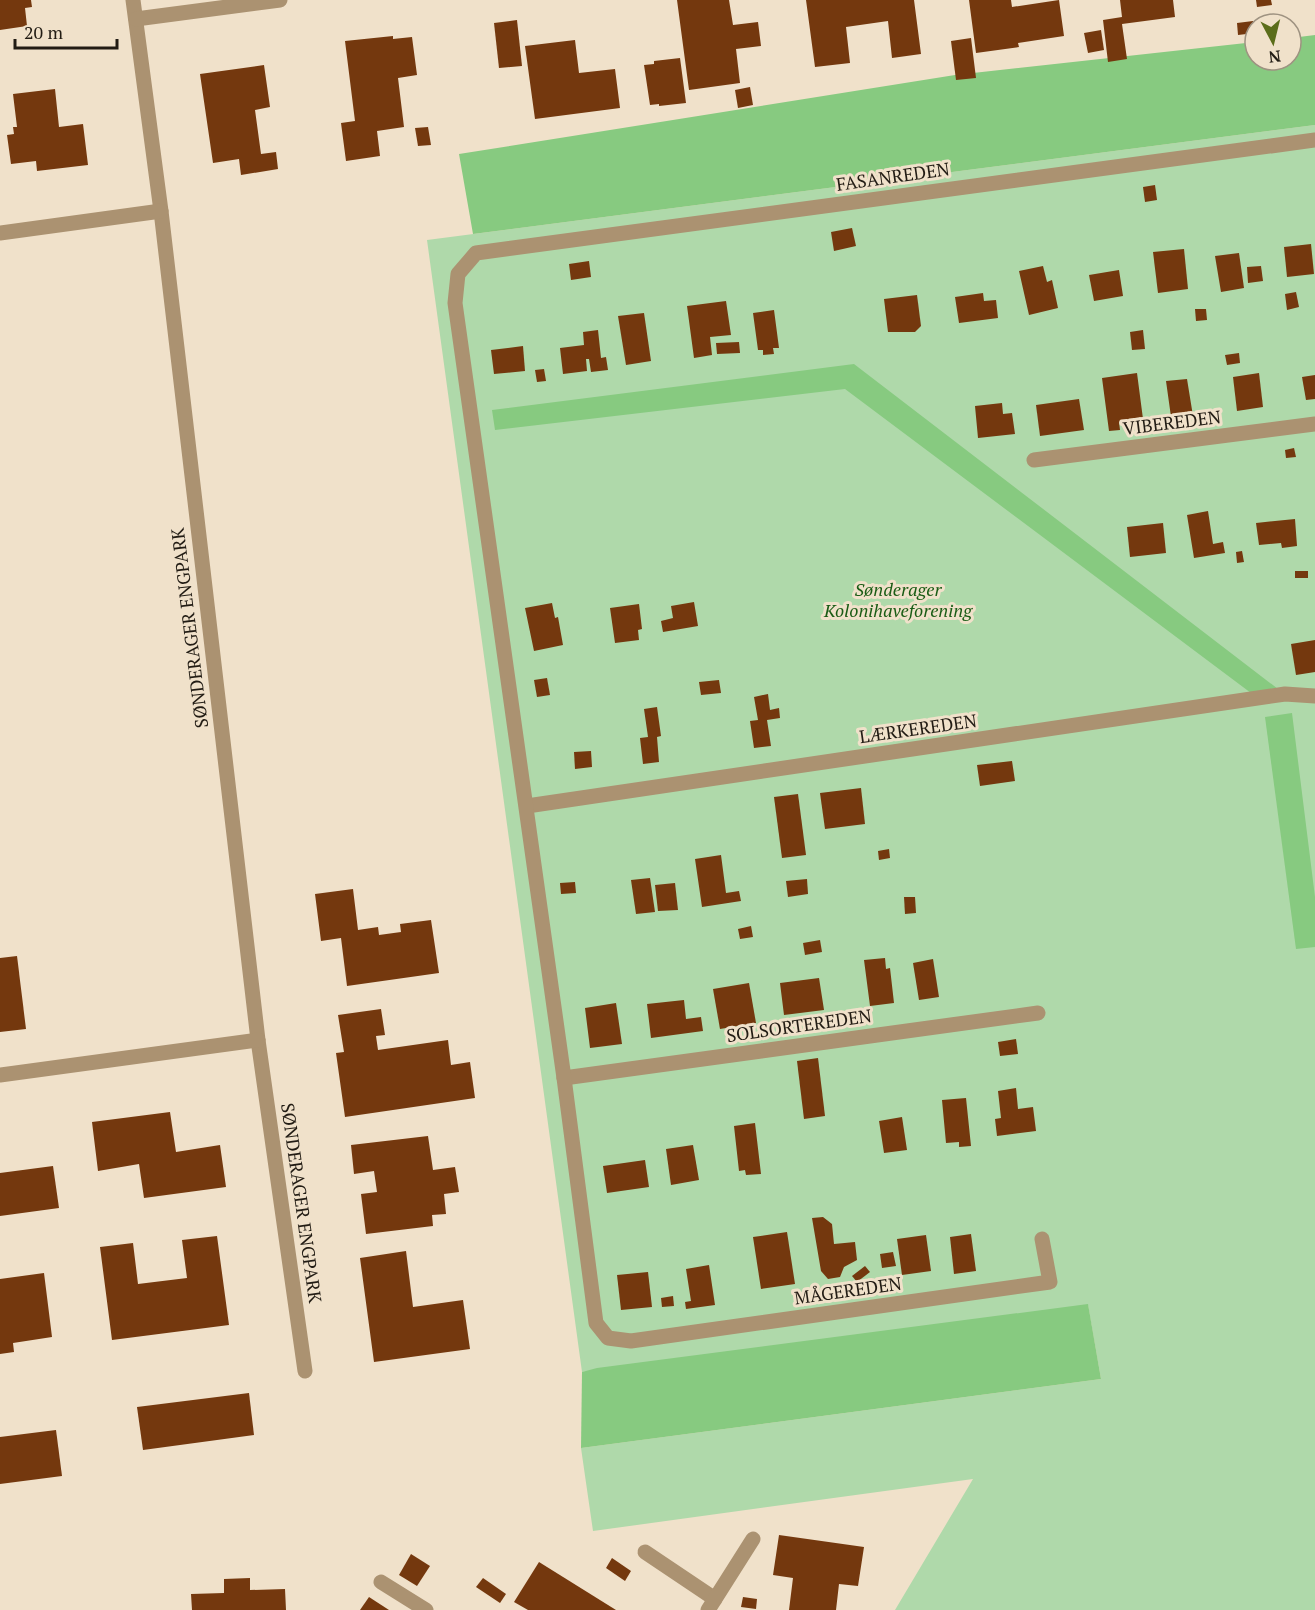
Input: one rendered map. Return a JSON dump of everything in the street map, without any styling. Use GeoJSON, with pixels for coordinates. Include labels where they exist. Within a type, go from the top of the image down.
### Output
{"type":"FeatureCollection","features":[{"type":"Feature","properties":{"kind":"street","name":"SØNDERAGER ENGPARK"},"geometry":{"type":"LineString","coordinates":[[133,0],[161,211],[258,1040],[305,1371]]}},
{"type":"Feature","properties":{"kind":"street"},"geometry":{"type":"LineString","coordinates":[[135,19],[280,0]]}},
{"type":"Feature","properties":{"kind":"street","name":"FASANREDEN"},"geometry":{"type":"LineString","coordinates":[[526,806],[455,303],[458,274],[476,253],[1315,140]]}},
{"type":"Feature","properties":{"kind":"street"},"geometry":{"type":"LineString","coordinates":[[0,233],[161,211]]}},
{"type":"Feature","properties":{"kind":"street","name":"VIBEREDEN"},"geometry":{"type":"LineString","coordinates":[[1034,460],[1315,424]]}},
{"type":"Feature","properties":{"kind":"street","name":"LÆRKEREDEN"},"geometry":{"type":"LineString","coordinates":[[526,806],[1286,694],[1315,696]]}},
{"type":"Feature","properties":{"kind":"street"},"geometry":{"type":"LineString","coordinates":[[526,806],[564,1078]]}},
{"type":"Feature","properties":{"kind":"street","name":"SOLSORTEREDEN"},"geometry":{"type":"LineString","coordinates":[[564,1078],[1038,1012]]}},
{"type":"Feature","properties":{"kind":"street"},"geometry":{"type":"LineString","coordinates":[[0,1075],[258,1040]]}},
{"type":"Feature","properties":{"kind":"street","name":"MÅGEREDEN"},"geometry":{"type":"LineString","coordinates":[[564,1078],[596,1323],[608,1338],[631,1341],[1050,1282],[1042,1239]]}},
{"type":"Feature","properties":{"kind":"street"},"geometry":{"type":"LineString","coordinates":[[645,1552],[711,1604],[753,1539]]}},
{"type":"Feature","properties":{"kind":"street"},"geometry":{"type":"LineString","coordinates":[[381,1582],[426,1610]]}},
{"type":"Feature","properties":{"kind":"green space"},"geometry":{"type":"Polygon","coordinates":[[[1315,35],[1315,125],[473,234],[459,154],[955,75],[1243,43],[1243,72],[1303,72],[1303,36],[1315,35]]]}},
{"type":"Feature","properties":{"kind":"green space","name":"Sønderager Kolonihaveforening"},"geometry":{"type":"Polygon","coordinates":[[[1315,125],[1315,1610],[895,1610],[973,1479],[593,1531],[581,1448],[1101,1379],[1088,1305],[582,1372],[427,240],[1315,125]]]}},
{"type":"Feature","properties":{"kind":"green space"},"geometry":{"type":"Polygon","coordinates":[[[854,364],[1278,689],[1251,693],[845,389],[495,430],[492,410],[854,364]]]}},
{"type":"Feature","properties":{"kind":"green space"},"geometry":{"type":"Polygon","coordinates":[[[1292,713],[1315,897],[1315,947],[1296,949],[1265,717],[1292,713]]]}},
{"type":"Feature","properties":{"kind":"green space"},"geometry":{"type":"Polygon","coordinates":[[[1088,1304],[1101,1379],[581,1448],[582,1372],[597,1368],[1088,1304]]]}},
{"type":"Feature","properties":{"kind":"building"},"geometry":{"type":"Polygon","coordinates":[[[0,0],[31,0],[32,7],[25,8],[27,26],[0,30],[0,0]]]}},
{"type":"Feature","properties":{"kind":"building"},"geometry":{"type":"Polygon","coordinates":[[[677,0],[729,0],[733,25],[758,22],[761,46],[736,49],[740,83],[689,90],[677,0]]]}},
{"type":"Feature","properties":{"kind":"building"},"geometry":{"type":"Polygon","coordinates":[[[806,0],[914,0],[921,54],[892,58],[888,21],[846,27],[850,63],[815,67],[806,0]]]}},
{"type":"Feature","properties":{"kind":"building"},"geometry":{"type":"Polygon","coordinates":[[[969,0],[1011,0],[1012,7],[1059,0],[1064,36],[1018,43],[1019,47],[976,53],[969,0]]]}},
{"type":"Feature","properties":{"kind":"building"},"geometry":{"type":"Polygon","coordinates":[[[1120,0],[1173,0],[1175,17],[1122,24],[1127,59],[1108,62],[1103,20],[1122,17],[1120,0]]]}},
{"type":"Feature","properties":{"kind":"building"},"geometry":{"type":"Polygon","coordinates":[[[1256,0],[1271,0],[1272,5],[1257,7],[1256,0]]]}},
{"type":"Feature","properties":{"kind":"building"},"geometry":{"type":"Polygon","coordinates":[[[517,20],[522,66],[499,68],[494,23],[517,20]]]}},
{"type":"Feature","properties":{"kind":"building"},"geometry":{"type":"Polygon","coordinates":[[[1243,22],[1243,34],[1238,35],[1237,23],[1243,22]]]}},
{"type":"Feature","properties":{"kind":"building"},"geometry":{"type":"Polygon","coordinates":[[[1101,30],[1104,50],[1088,53],[1084,33],[1101,30]]]}},
{"type":"Feature","properties":{"kind":"building"},"geometry":{"type":"Polygon","coordinates":[[[393,36],[393,39],[412,37],[417,75],[398,78],[404,127],[377,131],[380,156],[346,161],[341,123],[355,121],[345,41],[393,36]]]}},
{"type":"Feature","properties":{"kind":"building"},"geometry":{"type":"Polygon","coordinates":[[[971,38],[976,78],[956,80],[951,41],[971,38]]]}},
{"type":"Feature","properties":{"kind":"building"},"geometry":{"type":"Polygon","coordinates":[[[575,40],[579,73],[615,69],[620,108],[535,119],[525,46],[575,40]]]}},
{"type":"Feature","properties":{"kind":"building"},"geometry":{"type":"Polygon","coordinates":[[[680,58],[686,103],[650,105],[644,65],[654,64],[654,61],[680,58]]]}},
{"type":"Feature","properties":{"kind":"building"},"geometry":{"type":"Polygon","coordinates":[[[264,65],[270,107],[255,110],[261,154],[276,152],[278,169],[241,175],[239,159],[213,163],[200,74],[264,65]]]}},
{"type":"Feature","properties":{"kind":"building"},"geometry":{"type":"Polygon","coordinates":[[[750,87],[753,105],[738,108],[735,90],[750,87]]]}},
{"type":"Feature","properties":{"kind":"building"},"geometry":{"type":"Polygon","coordinates":[[[55,89],[59,127],[83,124],[88,165],[37,171],[36,161],[11,164],[7,135],[14,134],[13,127],[17,127],[13,94],[55,89]]]}},
{"type":"Feature","properties":{"kind":"building"},"geometry":{"type":"Polygon","coordinates":[[[428,127],[431,145],[418,146],[415,128],[428,127]]]}},
{"type":"Feature","properties":{"kind":"building"},"geometry":{"type":"Polygon","coordinates":[[[1155,185],[1157,200],[1145,202],[1143,187],[1155,185]]]}},
{"type":"Feature","properties":{"kind":"building"},"geometry":{"type":"Polygon","coordinates":[[[852,228],[856,246],[834,251],[831,232],[852,228]]]}},
{"type":"Feature","properties":{"kind":"building"},"geometry":{"type":"Polygon","coordinates":[[[1311,244],[1314,274],[1287,277],[1284,247],[1311,244]]]}},
{"type":"Feature","properties":{"kind":"building"},"geometry":{"type":"Polygon","coordinates":[[[1184,249],[1188,289],[1158,293],[1153,252],[1184,249]]]}},
{"type":"Feature","properties":{"kind":"building"},"geometry":{"type":"Polygon","coordinates":[[[1239,253],[1244,288],[1221,292],[1215,256],[1239,253]]]}},
{"type":"Feature","properties":{"kind":"building"},"geometry":{"type":"Polygon","coordinates":[[[589,261],[591,277],[571,280],[569,264],[589,261]]]}},
{"type":"Feature","properties":{"kind":"building"},"geometry":{"type":"Polygon","coordinates":[[[1043,266],[1047,282],[1052,280],[1058,308],[1029,315],[1019,271],[1043,266]]]}},
{"type":"Feature","properties":{"kind":"building"},"geometry":{"type":"Polygon","coordinates":[[[1261,266],[1263,281],[1248,283],[1247,267],[1261,266]]]}},
{"type":"Feature","properties":{"kind":"building"},"geometry":{"type":"Polygon","coordinates":[[[1119,270],[1123,296],[1094,301],[1089,275],[1119,270]]]}},
{"type":"Feature","properties":{"kind":"building"},"geometry":{"type":"Polygon","coordinates":[[[1296,292],[1299,307],[1287,310],[1285,294],[1296,292]]]}},
{"type":"Feature","properties":{"kind":"building"},"geometry":{"type":"Polygon","coordinates":[[[983,293],[984,301],[996,300],[998,318],[959,323],[955,297],[983,293]]]}},
{"type":"Feature","properties":{"kind":"building"},"geometry":{"type":"Polygon","coordinates":[[[917,295],[921,326],[915,332],[888,332],[884,299],[917,295]]]}},
{"type":"Feature","properties":{"kind":"building"},"geometry":{"type":"Polygon","coordinates":[[[726,301],[731,335],[710,337],[712,355],[694,358],[687,306],[726,301]]]}},
{"type":"Feature","properties":{"kind":"building"},"geometry":{"type":"Polygon","coordinates":[[[1195,309],[1206,309],[1207,320],[1196,321],[1195,309]]]}},
{"type":"Feature","properties":{"kind":"building"},"geometry":{"type":"Polygon","coordinates":[[[774,310],[779,348],[773,348],[774,354],[763,355],[763,350],[758,350],[753,313],[774,310]]]}},
{"type":"Feature","properties":{"kind":"building"},"geometry":{"type":"Polygon","coordinates":[[[644,313],[651,361],[626,365],[618,316],[644,313]]]}},
{"type":"Feature","properties":{"kind":"building"},"geometry":{"type":"Polygon","coordinates":[[[598,330],[601,358],[606,357],[608,370],[591,372],[589,359],[586,359],[587,371],[563,374],[560,348],[584,345],[583,332],[598,330]]]}},
{"type":"Feature","properties":{"kind":"building"},"geometry":{"type":"Polygon","coordinates":[[[1143,330],[1145,349],[1132,350],[1130,332],[1143,330]]]}},
{"type":"Feature","properties":{"kind":"building"},"geometry":{"type":"Polygon","coordinates":[[[739,342],[740,353],[717,354],[716,343],[739,342]]]}},
{"type":"Feature","properties":{"kind":"building"},"geometry":{"type":"Polygon","coordinates":[[[523,346],[525,371],[494,374],[491,350],[523,346]]]}},
{"type":"Feature","properties":{"kind":"building"},"geometry":{"type":"Polygon","coordinates":[[[1239,353],[1240,363],[1227,365],[1225,355],[1239,353]]]}},
{"type":"Feature","properties":{"kind":"building"},"geometry":{"type":"Polygon","coordinates":[[[544,369],[546,381],[537,382],[535,370],[544,369]]]}},
{"type":"Feature","properties":{"kind":"building"},"geometry":{"type":"Polygon","coordinates":[[[1137,373],[1143,419],[1119,422],[1120,430],[1109,431],[1102,378],[1137,373]]]}},
{"type":"Feature","properties":{"kind":"building"},"geometry":{"type":"Polygon","coordinates":[[[1259,373],[1263,407],[1237,411],[1233,377],[1259,373]]]}},
{"type":"Feature","properties":{"kind":"building"},"geometry":{"type":"Polygon","coordinates":[[[1315,375],[1315,399],[1306,400],[1302,377],[1315,375]]]}},
{"type":"Feature","properties":{"kind":"building"},"geometry":{"type":"Polygon","coordinates":[[[1187,379],[1193,416],[1183,417],[1184,422],[1172,424],[1166,381],[1187,379]]]}},
{"type":"Feature","properties":{"kind":"building"},"geometry":{"type":"Polygon","coordinates":[[[1079,399],[1084,430],[1040,436],[1036,405],[1079,399]]]}},
{"type":"Feature","properties":{"kind":"building"},"geometry":{"type":"Polygon","coordinates":[[[1002,403],[1003,414],[1012,413],[1015,434],[978,438],[975,406],[1002,403]]]}},
{"type":"Feature","properties":{"kind":"building"},"geometry":{"type":"Polygon","coordinates":[[[1294,448],[1296,457],[1286,458],[1285,450],[1294,448]]]}},
{"type":"Feature","properties":{"kind":"building"},"geometry":{"type":"Polygon","coordinates":[[[1208,511],[1213,544],[1223,542],[1225,553],[1194,558],[1187,515],[1208,511]]]}},
{"type":"Feature","properties":{"kind":"building"},"geometry":{"type":"Polygon","coordinates":[[[1295,519],[1297,546],[1282,548],[1281,543],[1259,545],[1256,523],[1295,519]]]}},
{"type":"Feature","properties":{"kind":"building"},"geometry":{"type":"Polygon","coordinates":[[[1163,523],[1166,553],[1130,557],[1127,527],[1163,523]]]}},
{"type":"Feature","properties":{"kind":"building"},"geometry":{"type":"Polygon","coordinates":[[[1242,551],[1244,562],[1237,563],[1236,552],[1242,551]]]}},
{"type":"Feature","properties":{"kind":"building"},"geometry":{"type":"Polygon","coordinates":[[[1295,571],[1308,571],[1308,578],[1295,578],[1295,571]]]}},
{"type":"Feature","properties":{"kind":"building"},"geometry":{"type":"Polygon","coordinates":[[[694,602],[698,626],[663,632],[661,621],[673,618],[671,606],[694,602]]]}},
{"type":"Feature","properties":{"kind":"building"},"geometry":{"type":"Polygon","coordinates":[[[552,603],[555,618],[558,617],[563,645],[534,651],[525,608],[552,603]]]}},
{"type":"Feature","properties":{"kind":"building"},"geometry":{"type":"Polygon","coordinates":[[[639,604],[642,629],[638,630],[639,640],[615,643],[610,608],[639,604]]]}},
{"type":"Feature","properties":{"kind":"building"},"geometry":{"type":"Polygon","coordinates":[[[1315,640],[1315,672],[1296,675],[1291,644],[1315,640]]]}},
{"type":"Feature","properties":{"kind":"building"},"geometry":{"type":"Polygon","coordinates":[[[547,678],[550,695],[537,697],[534,680],[547,678]]]}},
{"type":"Feature","properties":{"kind":"building"},"geometry":{"type":"Polygon","coordinates":[[[719,680],[721,693],[701,695],[699,682],[719,680]]]}},
{"type":"Feature","properties":{"kind":"building"},"geometry":{"type":"Polygon","coordinates":[[[768,694],[770,710],[779,708],[780,718],[767,720],[771,746],[754,748],[750,721],[758,720],[754,697],[768,694]]]}},
{"type":"Feature","properties":{"kind":"building"},"geometry":{"type":"Polygon","coordinates":[[[657,707],[661,736],[657,737],[659,762],[643,764],[640,738],[648,737],[644,709],[657,707]]]}},
{"type":"Feature","properties":{"kind":"building"},"geometry":{"type":"Polygon","coordinates":[[[591,751],[592,767],[575,769],[574,752],[591,751]]]}},
{"type":"Feature","properties":{"kind":"building"},"geometry":{"type":"Polygon","coordinates":[[[1012,761],[1015,781],[980,786],[977,765],[1012,761]]]}},
{"type":"Feature","properties":{"kind":"building"},"geometry":{"type":"Polygon","coordinates":[[[861,788],[865,824],[825,829],[820,793],[861,788]]]}},
{"type":"Feature","properties":{"kind":"building"},"geometry":{"type":"Polygon","coordinates":[[[798,794],[806,855],[782,858],[774,797],[798,794]]]}},
{"type":"Feature","properties":{"kind":"building"},"geometry":{"type":"Polygon","coordinates":[[[889,849],[890,858],[879,860],[878,851],[889,849]]]}},
{"type":"Feature","properties":{"kind":"building"},"geometry":{"type":"Polygon","coordinates":[[[721,855],[726,893],[739,891],[741,901],[702,907],[695,859],[721,855]]]}},
{"type":"Feature","properties":{"kind":"building"},"geometry":{"type":"Polygon","coordinates":[[[650,878],[655,912],[636,914],[631,880],[650,878]]]}},
{"type":"Feature","properties":{"kind":"building"},"geometry":{"type":"Polygon","coordinates":[[[807,879],[808,894],[788,897],[786,881],[807,879]]]}},
{"type":"Feature","properties":{"kind":"building"},"geometry":{"type":"Polygon","coordinates":[[[575,882],[576,893],[561,894],[560,883],[575,882]]]}},
{"type":"Feature","properties":{"kind":"building"},"geometry":{"type":"Polygon","coordinates":[[[675,883],[678,910],[658,911],[655,885],[675,883]]]}},
{"type":"Feature","properties":{"kind":"building"},"geometry":{"type":"Polygon","coordinates":[[[353,889],[358,930],[378,927],[379,935],[401,932],[400,924],[431,920],[439,973],[347,986],[341,938],[321,941],[315,894],[353,889]]]}},
{"type":"Feature","properties":{"kind":"building"},"geometry":{"type":"Polygon","coordinates":[[[904,897],[915,897],[916,913],[905,914],[904,897]]]}},
{"type":"Feature","properties":{"kind":"building"},"geometry":{"type":"Polygon","coordinates":[[[751,926],[753,937],[740,939],[738,929],[751,926]]]}},
{"type":"Feature","properties":{"kind":"building"},"geometry":{"type":"Polygon","coordinates":[[[820,940],[822,952],[805,955],[803,943],[820,940]]]}},
{"type":"Feature","properties":{"kind":"building"},"geometry":{"type":"Polygon","coordinates":[[[17,956],[26,1029],[0,1032],[0,958],[17,956]]]}},
{"type":"Feature","properties":{"kind":"building"},"geometry":{"type":"Polygon","coordinates":[[[885,958],[886,969],[890,968],[894,1003],[870,1006],[864,960],[885,958]]]}},
{"type":"Feature","properties":{"kind":"building"},"geometry":{"type":"Polygon","coordinates":[[[933,959],[939,997],[919,1000],[913,963],[933,959]]]}},
{"type":"Feature","properties":{"kind":"building"},"geometry":{"type":"Polygon","coordinates":[[[819,978],[824,1010],[784,1015],[780,983],[819,978]]]}},
{"type":"Feature","properties":{"kind":"building"},"geometry":{"type":"Polygon","coordinates":[[[749,983],[756,1023],[720,1029],[713,989],[749,983]]]}},
{"type":"Feature","properties":{"kind":"building"},"geometry":{"type":"Polygon","coordinates":[[[684,1000],[686,1019],[701,1017],[703,1031],[651,1038],[647,1004],[684,1000]]]}},
{"type":"Feature","properties":{"kind":"building"},"geometry":{"type":"Polygon","coordinates":[[[616,1003],[622,1044],[590,1048],[585,1008],[616,1003]]]}},
{"type":"Feature","properties":{"kind":"building"},"geometry":{"type":"Polygon","coordinates":[[[381,1009],[385,1035],[376,1036],[378,1050],[448,1040],[451,1065],[470,1062],[475,1098],[345,1117],[336,1053],[344,1052],[338,1015],[381,1009]]]}},
{"type":"Feature","properties":{"kind":"building"},"geometry":{"type":"Polygon","coordinates":[[[1016,1039],[1018,1054],[1000,1056],[998,1042],[1016,1039]]]}},
{"type":"Feature","properties":{"kind":"building"},"geometry":{"type":"Polygon","coordinates":[[[818,1058],[825,1116],[804,1119],[797,1061],[818,1058]]]}},
{"type":"Feature","properties":{"kind":"building"},"geometry":{"type":"Polygon","coordinates":[[[1016,1088],[1018,1109],[1033,1107],[1036,1131],[997,1136],[995,1119],[1001,1118],[998,1091],[1016,1088]]]}},
{"type":"Feature","properties":{"kind":"building"},"geometry":{"type":"Polygon","coordinates":[[[966,1098],[971,1146],[959,1147],[959,1142],[946,1143],[942,1100],[966,1098]]]}},
{"type":"Feature","properties":{"kind":"building"},"geometry":{"type":"Polygon","coordinates":[[[170,1112],[176,1152],[220,1145],[226,1187],[144,1198],[139,1164],[98,1171],[92,1122],[170,1112]]]}},
{"type":"Feature","properties":{"kind":"building"},"geometry":{"type":"Polygon","coordinates":[[[902,1117],[907,1150],[884,1153],[879,1121],[902,1117]]]}},
{"type":"Feature","properties":{"kind":"building"},"geometry":{"type":"Polygon","coordinates":[[[755,1123],[761,1174],[746,1175],[745,1170],[739,1171],[734,1126],[755,1123]]]}},
{"type":"Feature","properties":{"kind":"building"},"geometry":{"type":"Polygon","coordinates":[[[428,1136],[433,1170],[455,1167],[459,1192],[444,1194],[446,1214],[432,1215],[433,1226],[366,1234],[361,1194],[377,1192],[374,1171],[354,1174],[351,1145],[428,1136]]]}},
{"type":"Feature","properties":{"kind":"building"},"geometry":{"type":"Polygon","coordinates":[[[693,1145],[699,1180],[671,1185],[666,1149],[693,1145]]]}},
{"type":"Feature","properties":{"kind":"building"},"geometry":{"type":"Polygon","coordinates":[[[645,1160],[649,1187],[607,1193],[603,1166],[645,1160]]]}},
{"type":"Feature","properties":{"kind":"building"},"geometry":{"type":"Polygon","coordinates":[[[53,1166],[59,1208],[0,1216],[0,1173],[53,1166]]]}},
{"type":"Feature","properties":{"kind":"building"},"geometry":{"type":"Polygon","coordinates":[[[823,1217],[832,1224],[834,1244],[855,1242],[857,1260],[844,1267],[840,1277],[828,1279],[821,1271],[812,1218],[823,1217]]]}},
{"type":"Feature","properties":{"kind":"building"},"geometry":{"type":"Polygon","coordinates":[[[787,1232],[795,1284],[761,1289],[753,1237],[787,1232]]]}},
{"type":"Feature","properties":{"kind":"building"},"geometry":{"type":"Polygon","coordinates":[[[971,1234],[976,1271],[954,1274],[950,1237],[971,1234]]]}},
{"type":"Feature","properties":{"kind":"building"},"geometry":{"type":"Polygon","coordinates":[[[926,1235],[931,1271],[902,1275],[897,1239],[926,1235]]]}},
{"type":"Feature","properties":{"kind":"building"},"geometry":{"type":"Polygon","coordinates":[[[217,1236],[229,1325],[112,1340],[100,1247],[133,1243],[138,1284],[187,1278],[182,1240],[217,1236]]]}},
{"type":"Feature","properties":{"kind":"building"},"geometry":{"type":"Polygon","coordinates":[[[406,1251],[413,1307],[463,1300],[470,1349],[374,1362],[360,1258],[406,1251]]]}},
{"type":"Feature","properties":{"kind":"building"},"geometry":{"type":"Polygon","coordinates":[[[893,1252],[896,1266],[882,1268],[880,1254],[893,1252]]]}},
{"type":"Feature","properties":{"kind":"building"},"geometry":{"type":"Polygon","coordinates":[[[709,1265],[715,1305],[686,1309],[685,1302],[691,1301],[686,1269],[709,1265]]]}},
{"type":"Feature","properties":{"kind":"building"},"geometry":{"type":"Polygon","coordinates":[[[865,1266],[870,1272],[857,1282],[852,1276],[865,1266]]]}},
{"type":"Feature","properties":{"kind":"building"},"geometry":{"type":"Polygon","coordinates":[[[648,1272],[652,1307],[621,1310],[617,1275],[648,1272]]]}},
{"type":"Feature","properties":{"kind":"building"},"geometry":{"type":"Polygon","coordinates":[[[44,1273],[52,1337],[13,1343],[14,1352],[0,1354],[0,1279],[44,1273]]]}},
{"type":"Feature","properties":{"kind":"building"},"geometry":{"type":"Polygon","coordinates":[[[673,1296],[674,1306],[662,1307],[661,1298],[673,1296]]]}},
{"type":"Feature","properties":{"kind":"building"},"geometry":{"type":"Polygon","coordinates":[[[249,1393],[254,1435],[143,1450],[137,1407],[249,1393]]]}},
{"type":"Feature","properties":{"kind":"building"},"geometry":{"type":"Polygon","coordinates":[[[56,1430],[62,1476],[0,1484],[0,1437],[56,1430]]]}},
{"type":"Feature","properties":{"kind":"building"},"geometry":{"type":"Polygon","coordinates":[[[779,1535],[864,1547],[858,1586],[839,1584],[836,1610],[789,1610],[793,1578],[773,1575],[779,1535]]]}},
{"type":"Feature","properties":{"kind":"building"},"geometry":{"type":"Polygon","coordinates":[[[411,1554],[430,1566],[417,1586],[399,1575],[411,1554]]]}},
{"type":"Feature","properties":{"kind":"building"},"geometry":{"type":"Polygon","coordinates":[[[612,1558],[631,1571],[625,1581],[606,1568],[612,1558]]]}},
{"type":"Feature","properties":{"kind":"building"},"geometry":{"type":"Polygon","coordinates":[[[539,1562],[616,1610],[528,1610],[514,1602],[539,1562]]]}},
{"type":"Feature","properties":{"kind":"building"},"geometry":{"type":"Polygon","coordinates":[[[250,1578],[250,1590],[285,1589],[286,1610],[192,1610],[191,1594],[224,1593],[224,1579],[250,1578]]]}},
{"type":"Feature","properties":{"kind":"building"},"geometry":{"type":"Polygon","coordinates":[[[483,1578],[506,1594],[500,1603],[476,1587],[483,1578]]]}},
{"type":"Feature","properties":{"kind":"building"},"geometry":{"type":"Polygon","coordinates":[[[369,1597],[389,1610],[360,1610],[369,1597]]]}},
{"type":"Feature","properties":{"kind":"building"},"geometry":{"type":"Polygon","coordinates":[[[743,1597],[757,1599],[756,1609],[741,1607],[743,1597]]]}}]}
